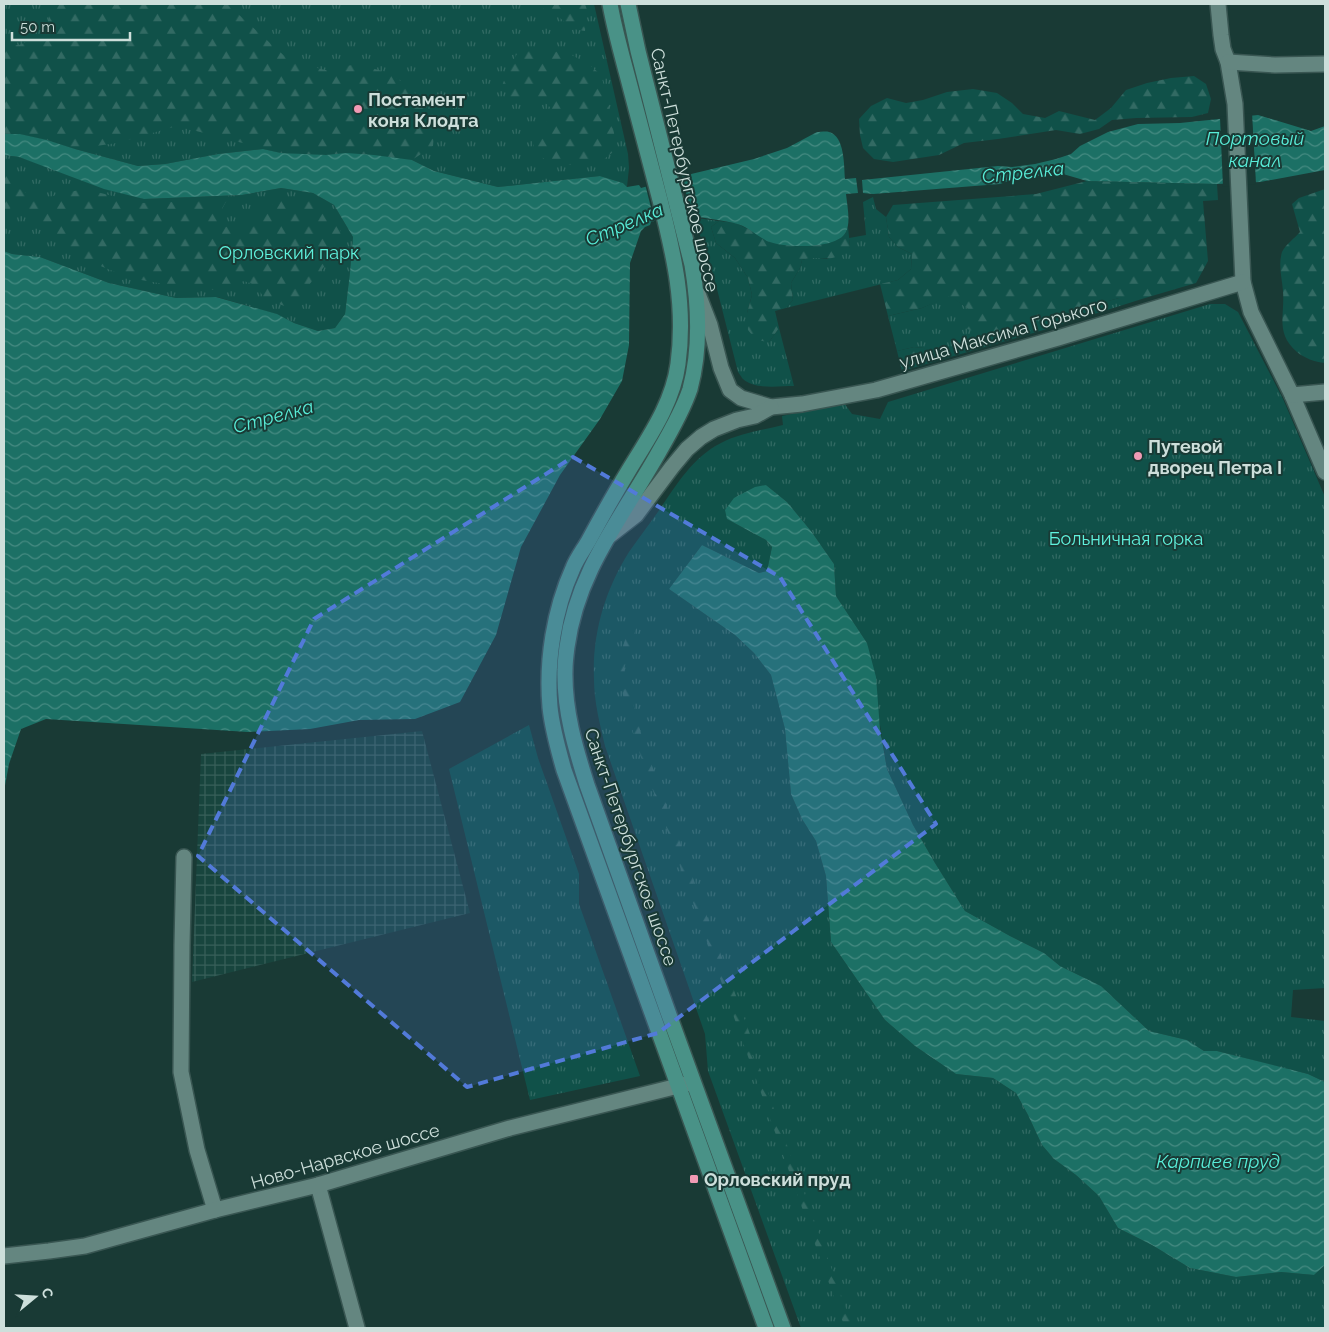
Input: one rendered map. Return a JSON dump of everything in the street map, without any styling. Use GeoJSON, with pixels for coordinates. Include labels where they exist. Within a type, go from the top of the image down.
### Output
{"type":"FeatureCollection","features":[{"type":"Feature","properties":{"kind":"main road","name":"Санкт-Петербургское шоссе"},"geometry":{"type":"LineString","coordinates":[[610,4],[621,54],[652,169],[696,290],[698,330],[696,360],[689,390],[671,432],[596,557],[575,608],[568,638],[565,668],[566,698],[576,750],[587,785],[783,1328]]}},
{"type":"Feature","properties":{"kind":"main road","name":"Санкт-Петербургское шоссе"},"geometry":{"type":"LineString","coordinates":[[628,4],[667,165],[678,240],[678,284],[682,316],[681,342],[673,387],[662,414],[573,568],[563,595],[551,652],[550,709],[556,743],[564,770],[766,1328]]}},
{"type":"Feature","properties":{"kind":"street"},"geometry":{"type":"LineString","coordinates":[[1218,4],[1220,34],[1228,62],[1235,104],[1243,282],[1250,312],[1292,395],[1325,472]]}},
{"type":"Feature","properties":{"kind":"street"},"geometry":{"type":"LineString","coordinates":[[1228,62],[1325,64]]}},
{"type":"Feature","properties":{"kind":"street","name":"улица Максима Горького"},"geometry":{"type":"LineString","coordinates":[[771,407],[802,404],[876,390],[1243,282]]}},
{"type":"Feature","properties":{"kind":"street"},"geometry":{"type":"LineString","coordinates":[[696,290],[710,325],[721,368],[730,390],[741,398],[771,407]]}},
{"type":"Feature","properties":{"kind":"street"},"geometry":{"type":"LineString","coordinates":[[1292,395],[1325,392]]}},
{"type":"Feature","properties":{"kind":"street"},"geometry":{"type":"LineString","coordinates":[[606,539],[636,515],[687,449],[701,437],[714,429],[737,420],[756,416],[771,407]]}},
{"type":"Feature","properties":{"kind":"street"},"geometry":{"type":"LineString","coordinates":[[184,857],[181,1072],[197,1150],[216,1210]]}},
{"type":"Feature","properties":{"kind":"street","name":"Ново-Нарвское шоссе"},"geometry":{"type":"LineString","coordinates":[[4,1256],[84,1246],[216,1210],[318,1185],[510,1128],[694,1082]]}},
{"type":"Feature","properties":{"kind":"street"},"geometry":{"type":"LineString","coordinates":[[318,1185],[357,1328]]}},
{"type":"Feature","properties":{"kind":"highlighted area"},"geometry":{"type":"Polygon","coordinates":[[[573,457],[780,577],[936,824],[658,1033],[467,1087],[198,856],[314,619],[573,457]]]}},
{"type":"Feature","properties":{"kind":"shaded area"},"geometry":{"type":"Polygon","coordinates":[[[422,731],[470,913],[192,982],[201,754],[422,731]]]}},
{"type":"Feature","properties":{"kind":"green space"},"geometry":{"type":"Polygon","coordinates":[[[4,4],[594,4],[628,154],[627,187],[623,183],[600,176],[498,187],[434,171],[412,160],[281,153],[263,149],[218,154],[165,164],[138,166],[47,140],[20,134],[4,134],[4,4]]]}},
{"type":"Feature","properties":{"kind":"green space"},"geometry":{"type":"Polygon","coordinates":[[[51,4],[227,4],[290,61],[325,70],[357,64],[389,73],[411,88],[435,118],[433,146],[412,160],[346,153],[326,155],[281,153],[177,126],[117,143],[75,149],[20,134],[4,134],[4,45],[19,45],[46,34],[51,4]]]}},
{"type":"Feature","properties":{"kind":"green space"},"geometry":{"type":"Polygon","coordinates":[[[529,4],[585,4],[587,10],[585,31],[573,29],[553,12],[529,4]]]}},
{"type":"Feature","properties":{"kind":"green space"},"geometry":{"type":"Polygon","coordinates":[[[534,49],[568,53],[590,65],[601,75],[615,138],[613,152],[599,163],[578,165],[554,164],[535,154],[533,142],[542,127],[552,116],[551,108],[542,100],[512,102],[502,86],[517,54],[534,49]]]}},
{"type":"Feature","properties":{"kind":"green space"},"geometry":{"type":"Polygon","coordinates":[[[1194,76],[1206,84],[1211,99],[1208,113],[1192,117],[1112,120],[1099,129],[1080,134],[1056,130],[964,143],[939,155],[893,162],[874,159],[863,148],[860,135],[859,119],[871,106],[887,98],[906,103],[923,100],[947,92],[973,89],[997,93],[1012,103],[1023,114],[1045,118],[1059,111],[1095,120],[1111,108],[1126,90],[1171,78],[1194,76]]]}},
{"type":"Feature","properties":{"kind":"green space","name":"Орловский парк"},"geometry":{"type":"Polygon","coordinates":[[[4,155],[19,157],[144,199],[242,195],[281,188],[313,193],[334,205],[353,237],[345,314],[335,328],[318,331],[294,323],[276,314],[217,297],[176,298],[109,283],[40,257],[12,254],[4,251],[4,155]]]}},
{"type":"Feature","properties":{"kind":"green space","name":"Орловский парк"},"geometry":{"type":"Polygon","coordinates":[[[4,165],[8,168],[12,184],[26,193],[45,200],[58,194],[85,189],[140,203],[172,202],[193,196],[227,200],[222,209],[219,226],[240,228],[261,211],[281,200],[306,200],[330,208],[340,224],[341,239],[333,256],[308,286],[303,304],[294,309],[266,300],[255,285],[244,281],[218,291],[188,284],[164,284],[130,278],[71,254],[48,236],[31,212],[11,208],[4,212],[4,165]]]}},
{"type":"Feature","properties":{"kind":"green space"},"geometry":{"type":"Polygon","coordinates":[[[1087,181],[1217,184],[1218,200],[1203,201],[1208,261],[1196,283],[1145,298],[1119,298],[984,334],[967,329],[968,309],[950,296],[922,308],[888,316],[880,284],[898,280],[911,269],[912,254],[898,247],[889,237],[886,217],[893,205],[1036,194],[1087,181]]]}},
{"type":"Feature","properties":{"kind":"green space"},"geometry":{"type":"Polygon","coordinates":[[[1325,189],[1325,363],[1317,362],[1300,354],[1290,345],[1286,338],[1282,324],[1283,291],[1280,267],[1283,249],[1300,232],[1292,204],[1299,198],[1325,189]]]}},
{"type":"Feature","properties":{"kind":"green space"},"geometry":{"type":"Polygon","coordinates":[[[873,197],[876,209],[886,217],[889,237],[898,247],[912,254],[911,269],[898,280],[786,308],[793,300],[791,283],[800,268],[802,260],[812,257],[827,259],[850,247],[849,238],[866,235],[863,202],[873,197]]]}},
{"type":"Feature","properties":{"kind":"green space"},"geometry":{"type":"Polygon","coordinates":[[[696,218],[719,221],[711,227],[716,243],[735,258],[748,278],[752,295],[747,313],[769,342],[779,328],[794,386],[767,387],[754,385],[743,379],[738,372],[716,285],[696,218]]]}},
{"type":"Feature","properties":{"kind":"green space"},"geometry":{"type":"Polygon","coordinates":[[[719,221],[736,223],[768,241],[845,234],[848,227],[850,247],[844,253],[833,258],[809,258],[802,260],[800,268],[791,283],[793,300],[786,308],[775,311],[779,328],[769,342],[756,340],[748,330],[747,313],[752,295],[748,278],[735,258],[716,243],[711,227],[719,221]]]}},
{"type":"Feature","properties":{"kind":"green space"},"geometry":{"type":"Polygon","coordinates":[[[950,295],[968,309],[1054,316],[1119,298],[1145,298],[902,371],[901,367],[928,359],[924,348],[914,347],[897,351],[888,316],[922,308],[950,295]]]}},
{"type":"Feature","properties":{"kind":"green space","name":"Больничная горка"},"geometry":{"type":"Polygon","coordinates":[[[1210,304],[1225,304],[1238,312],[1283,399],[1325,497],[1325,988],[1293,990],[1291,1017],[1325,1021],[1325,1082],[1308,1074],[1217,1051],[1204,1051],[1187,1040],[1149,1031],[1101,986],[1060,966],[1044,953],[965,911],[913,825],[887,769],[867,643],[836,596],[834,564],[811,531],[787,502],[766,485],[727,519],[766,540],[772,547],[767,571],[759,573],[702,545],[669,589],[735,635],[754,653],[771,675],[785,729],[791,794],[802,819],[816,841],[826,876],[831,942],[885,1020],[915,1046],[956,1074],[993,1078],[1016,1093],[1042,1145],[1054,1159],[1076,1175],[1099,1196],[1118,1228],[1152,1245],[1190,1268],[1236,1277],[1281,1272],[1314,1275],[1325,1265],[1325,1328],[801,1328],[708,1071],[705,1034],[605,746],[595,696],[594,662],[598,629],[607,597],[629,552],[679,481],[694,463],[721,443],[744,434],[783,425],[782,416],[844,403],[852,414],[880,419],[888,402],[1210,304]]]}},
{"type":"Feature","properties":{"kind":"green space"},"geometry":{"type":"Polygon","coordinates":[[[914,347],[924,348],[930,354],[928,359],[901,367],[897,351],[914,347]]]}},
{"type":"Feature","properties":{"kind":"green space"},"geometry":{"type":"Polygon","coordinates":[[[630,624],[637,625],[624,669],[643,741],[751,1037],[747,1043],[755,1062],[760,1068],[853,1328],[845,1328],[636,743],[616,669],[630,624]]]}},
{"type":"Feature","properties":{"kind":"green space"},"geometry":{"type":"Polygon","coordinates":[[[529,725],[538,758],[579,874],[579,904],[640,1076],[530,1100],[449,769],[529,725]]]}},
{"type":"Feature","properties":{"kind":"water","name":"Портовый канал"},"geometry":{"type":"Polygon","coordinates":[[[1258,115],[1311,131],[1325,126],[1325,170],[1260,182],[1217,184],[1087,181],[1063,174],[1014,179],[1000,184],[873,194],[863,193],[862,180],[998,166],[1012,167],[1056,159],[1071,154],[1080,146],[1108,132],[1138,124],[1180,123],[1258,115]]]}},
{"type":"Feature","properties":{"kind":"water","name":"Стрелка"},"geometry":{"type":"Polygon","coordinates":[[[817,132],[829,132],[838,139],[843,152],[845,179],[856,178],[858,193],[846,194],[848,223],[846,232],[841,238],[821,245],[785,245],[767,241],[739,224],[692,216],[651,222],[650,225],[641,231],[630,263],[629,345],[622,381],[600,419],[560,475],[521,547],[496,635],[460,702],[415,719],[359,720],[310,729],[248,732],[46,719],[21,729],[9,764],[4,791],[4,251],[12,254],[40,257],[109,283],[176,298],[216,297],[277,314],[294,323],[318,331],[335,328],[345,314],[353,237],[334,205],[313,193],[281,188],[242,195],[144,199],[104,189],[19,157],[4,155],[4,134],[20,134],[47,140],[138,166],[165,164],[218,154],[263,149],[281,153],[326,155],[346,153],[412,160],[434,171],[498,187],[600,176],[623,183],[627,187],[639,185],[641,188],[754,159],[787,148],[817,132]]]}},
{"type":"Feature","properties":{"kind":"water","name":"Карпиев пруд"},"geometry":{"type":"Polygon","coordinates":[[[766,485],[787,502],[811,531],[834,564],[836,596],[867,643],[876,677],[880,729],[887,769],[913,825],[965,911],[1044,953],[1060,966],[1101,986],[1149,1031],[1187,1040],[1204,1051],[1217,1051],[1308,1074],[1325,1082],[1325,1265],[1314,1275],[1281,1272],[1236,1277],[1190,1268],[1152,1245],[1118,1228],[1099,1196],[1076,1175],[1054,1159],[1042,1145],[1016,1093],[993,1078],[956,1074],[915,1046],[885,1020],[831,942],[826,876],[816,841],[802,819],[791,794],[785,729],[771,675],[754,653],[735,635],[669,589],[702,545],[759,573],[767,571],[772,547],[766,540],[727,519],[725,510],[734,498],[755,487],[766,485]]]}},
{"type":"Feature","properties":{"kind":"pier"},"geometry":{"type":"Polygon","coordinates":[[[1252,113],[1256,184],[1223,187],[1220,117],[1252,113]]]}},
{"type":"Feature","properties":{"kind":"pier"},"geometry":{"type":"Polygon","coordinates":[[[681,174],[693,219],[655,223],[645,184],[681,174]]]}},
{"type":"Feature","properties":{"kind":"place","name":"Постамент коня Клодта"},"geometry":{"type":"Point","coordinates":[358,109]}},
{"type":"Feature","properties":{"kind":"place","name":"Путевой дворец Петра I"},"geometry":{"type":"Point","coordinates":[1138,456]}},
{"type":"Feature","properties":{"kind":"place","name":"Орловский пруд"},"geometry":{"type":"Point","coordinates":[694,1179]}}]}
